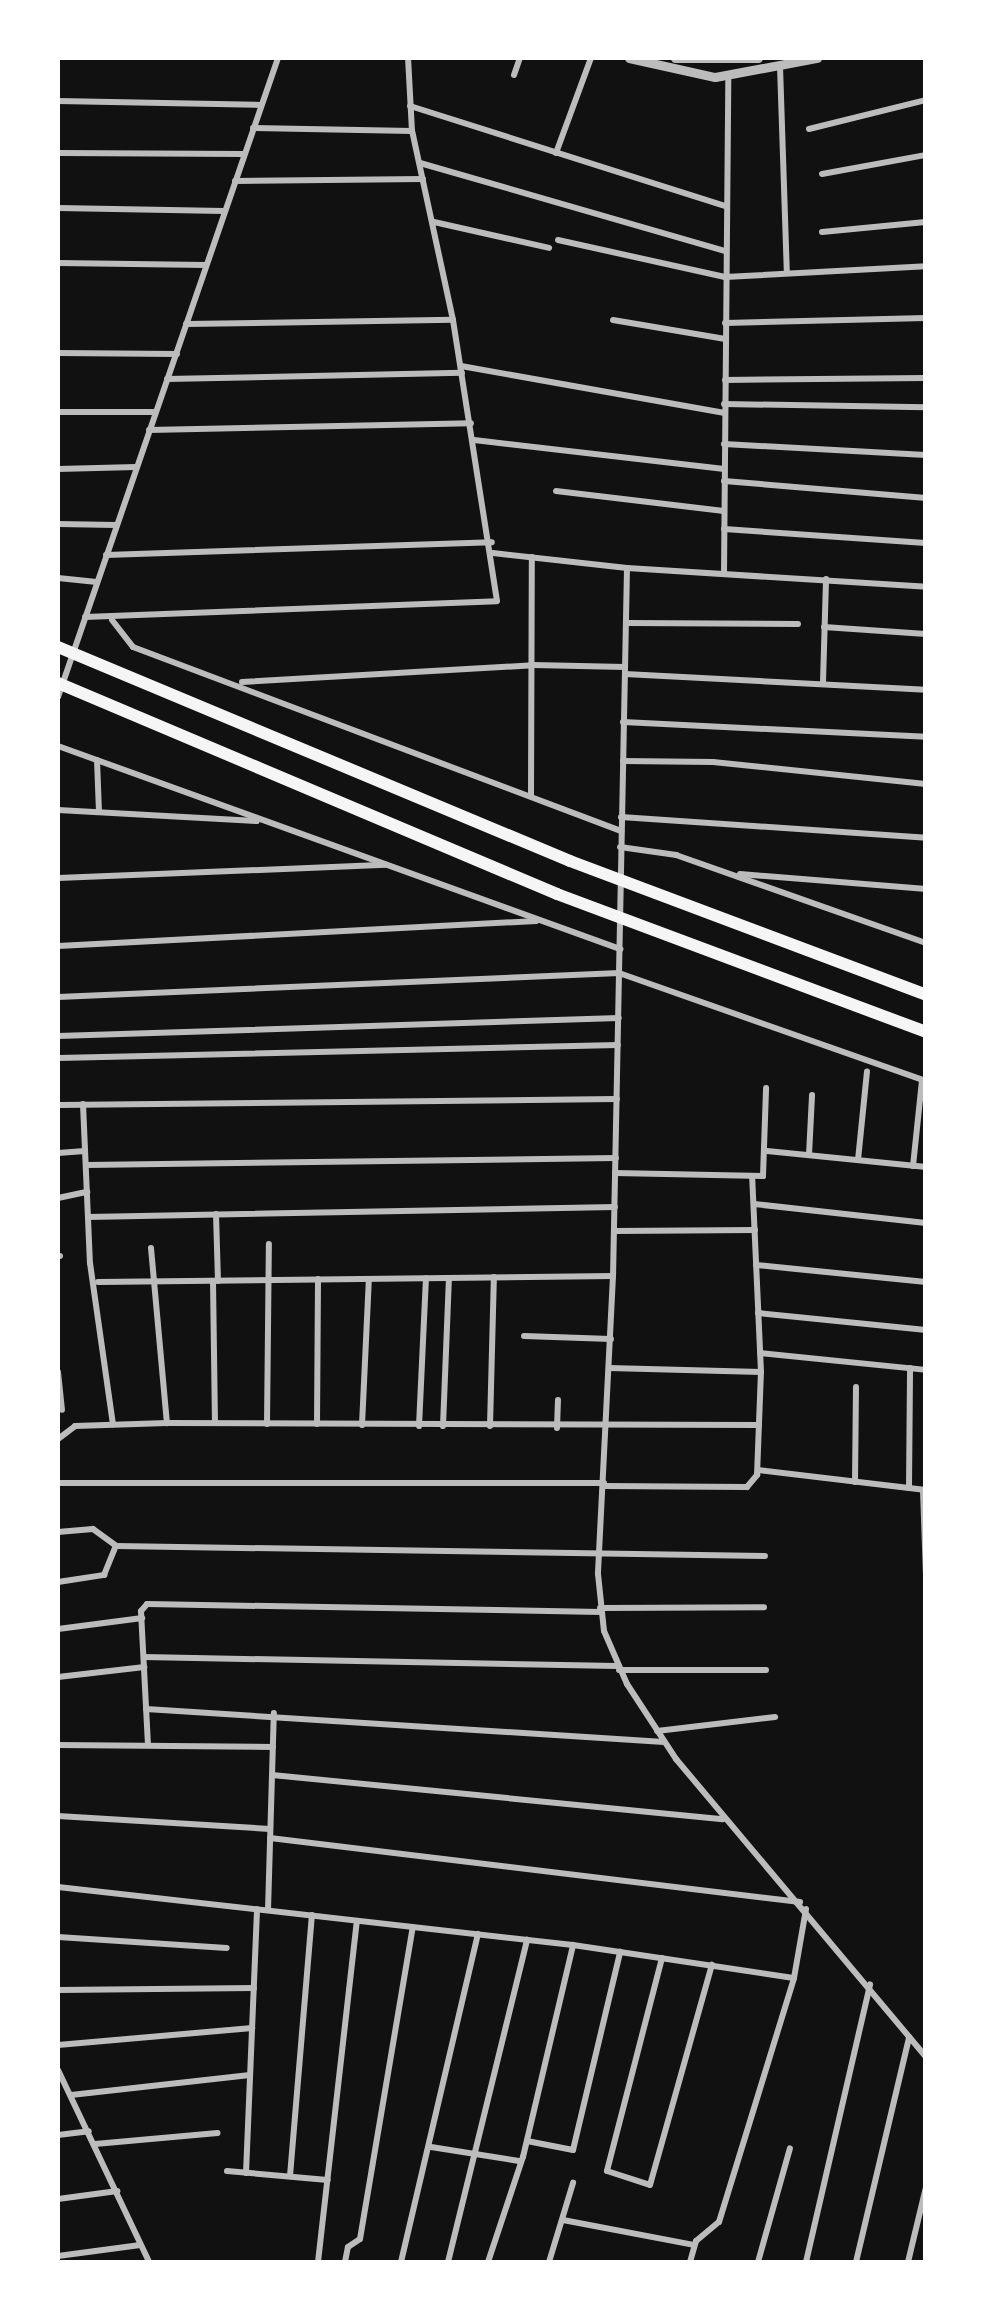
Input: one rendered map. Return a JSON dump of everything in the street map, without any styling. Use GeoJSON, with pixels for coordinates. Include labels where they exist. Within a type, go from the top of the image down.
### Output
{"type":"FeatureCollection","features":[{"type":"Feature","properties":{"kind":"highway"},"geometry":{"type":"LineString","coordinates":[[58,647],[570,862],[926,994]]}},
{"type":"Feature","properties":{"kind":"highway"},"geometry":{"type":"LineString","coordinates":[[58,682],[556,894],[926,1032]]}},
{"type":"Feature","properties":{"kind":"street"},"geometry":{"type":"LineString","coordinates":[[58,697],[278,58]]}},
{"type":"Feature","properties":{"kind":"street"},"geometry":{"type":"LineString","coordinates":[[85,617],[492,605],[499,594],[453,320],[412,131],[408,58]]}},
{"type":"Feature","properties":{"kind":"street"},"geometry":{"type":"LineString","coordinates":[[514,75],[520,58]]}},
{"type":"Feature","properties":{"kind":"street"},"geometry":{"type":"LineString","coordinates":[[556,152],[591,58]]}},
{"type":"Feature","properties":{"kind":"street"},"geometry":{"type":"LineString","coordinates":[[629,58],[674,73],[728,77],[817,58]]}},
{"type":"Feature","properties":{"kind":"street"},"geometry":{"type":"LineString","coordinates":[[674,58],[758,58]]}},
{"type":"Feature","properties":{"kind":"street"},"geometry":{"type":"LineString","coordinates":[[780,66],[786,272]]}},
{"type":"Feature","properties":{"kind":"street"},"geometry":{"type":"LineString","coordinates":[[724,574],[728,77]]}},
{"type":"Feature","properties":{"kind":"street"},"geometry":{"type":"LineString","coordinates":[[809,129],[926,100]]}},
{"type":"Feature","properties":{"kind":"street"},"geometry":{"type":"LineString","coordinates":[[58,101],[262,105]]}},
{"type":"Feature","properties":{"kind":"street"},"geometry":{"type":"LineString","coordinates":[[410,106],[726,206]]}},
{"type":"Feature","properties":{"kind":"street"},"geometry":{"type":"LineString","coordinates":[[254,128],[412,131]]}},
{"type":"Feature","properties":{"kind":"street"},"geometry":{"type":"LineString","coordinates":[[58,152],[244,154]]}},
{"type":"Feature","properties":{"kind":"street"},"geometry":{"type":"LineString","coordinates":[[822,174],[926,155]]}},
{"type":"Feature","properties":{"kind":"street"},"geometry":{"type":"LineString","coordinates":[[420,163],[726,251]]}},
{"type":"Feature","properties":{"kind":"street"},"geometry":{"type":"LineString","coordinates":[[235,181],[423,179]]}},
{"type":"Feature","properties":{"kind":"street"},"geometry":{"type":"LineString","coordinates":[[58,208],[224,211]]}},
{"type":"Feature","properties":{"kind":"street"},"geometry":{"type":"LineString","coordinates":[[434,222],[549,248]]}},
{"type":"Feature","properties":{"kind":"street"},"geometry":{"type":"LineString","coordinates":[[822,232],[926,222]]}},
{"type":"Feature","properties":{"kind":"street"},"geometry":{"type":"LineString","coordinates":[[558,240],[725,277],[926,266]]}},
{"type":"Feature","properties":{"kind":"street"},"geometry":{"type":"LineString","coordinates":[[58,264],[206,265]]}},
{"type":"Feature","properties":{"kind":"street"},"geometry":{"type":"LineString","coordinates":[[725,323],[926,318]]}},
{"type":"Feature","properties":{"kind":"street"},"geometry":{"type":"LineString","coordinates":[[186,324],[453,320]]}},
{"type":"Feature","properties":{"kind":"street"},"geometry":{"type":"LineString","coordinates":[[613,320],[725,339]]}},
{"type":"Feature","properties":{"kind":"street"},"geometry":{"type":"LineString","coordinates":[[58,353],[176,354]]}},
{"type":"Feature","properties":{"kind":"street"},"geometry":{"type":"LineString","coordinates":[[168,379],[462,369],[724,408],[926,407]]}},
{"type":"Feature","properties":{"kind":"street"},"geometry":{"type":"LineString","coordinates":[[724,380],[926,378]]}},
{"type":"Feature","properties":{"kind":"street"},"geometry":{"type":"LineString","coordinates":[[58,412],[155,412]]}},
{"type":"Feature","properties":{"kind":"street"},"geometry":{"type":"LineString","coordinates":[[149,430],[471,424]]}},
{"type":"Feature","properties":{"kind":"street"},"geometry":{"type":"LineString","coordinates":[[474,440],[724,469]]}},
{"type":"Feature","properties":{"kind":"street"},"geometry":{"type":"LineString","coordinates":[[724,444],[926,455]]}},
{"type":"Feature","properties":{"kind":"street"},"geometry":{"type":"LineString","coordinates":[[58,468],[136,467]]}},
{"type":"Feature","properties":{"kind":"street"},"geometry":{"type":"LineString","coordinates":[[724,480],[926,498]]}},
{"type":"Feature","properties":{"kind":"street"},"geometry":{"type":"LineString","coordinates":[[556,491],[724,511]]}},
{"type":"Feature","properties":{"kind":"street"},"geometry":{"type":"LineString","coordinates":[[58,524],[116,524]]}},
{"type":"Feature","properties":{"kind":"street"},"geometry":{"type":"LineString","coordinates":[[724,529],[926,543]]}},
{"type":"Feature","properties":{"kind":"street"},"geometry":{"type":"LineString","coordinates":[[106,555],[492,542]]}},
{"type":"Feature","properties":{"kind":"street"},"geometry":{"type":"LineString","coordinates":[[494,553],[627,568],[926,586]]}},
{"type":"Feature","properties":{"kind":"street"},"geometry":{"type":"LineString","coordinates":[[532,557],[532,796]]}},
{"type":"Feature","properties":{"kind":"street"},"geometry":{"type":"LineString","coordinates":[[627,568],[615,1207],[600,1610],[618,1668],[665,1742],[725,1819],[870,1984],[926,2057]]}},
{"type":"Feature","properties":{"kind":"street"},"geometry":{"type":"LineString","coordinates":[[58,578],[97,582]]}},
{"type":"Feature","properties":{"kind":"street"},"geometry":{"type":"LineString","coordinates":[[823,682],[826,578]]}},
{"type":"Feature","properties":{"kind":"street"},"geometry":{"type":"LineString","coordinates":[[111,619],[134,647],[621,831]]}},
{"type":"Feature","properties":{"kind":"street"},"geometry":{"type":"LineString","coordinates":[[626,623],[798,624]]}},
{"type":"Feature","properties":{"kind":"street"},"geometry":{"type":"LineString","coordinates":[[824,626],[926,634]]}},
{"type":"Feature","properties":{"kind":"street"},"geometry":{"type":"LineString","coordinates":[[235,682],[533,665],[926,690]]}},
{"type":"Feature","properties":{"kind":"street"},"geometry":{"type":"LineString","coordinates":[[624,722],[926,737]]}},
{"type":"Feature","properties":{"kind":"street"},"geometry":{"type":"LineString","coordinates":[[58,746],[620,949]]}},
{"type":"Feature","properties":{"kind":"street"},"geometry":{"type":"LineString","coordinates":[[97,760],[99,812]]}},
{"type":"Feature","properties":{"kind":"street"},"geometry":{"type":"LineString","coordinates":[[622,761],[713,762],[926,784]]}},
{"type":"Feature","properties":{"kind":"street"},"geometry":{"type":"LineString","coordinates":[[58,810],[268,822]]}},
{"type":"Feature","properties":{"kind":"street"},"geometry":{"type":"LineString","coordinates":[[621,817],[926,838]]}},
{"type":"Feature","properties":{"kind":"street"},"geometry":{"type":"LineString","coordinates":[[620,847],[676,855],[926,943]]}},
{"type":"Feature","properties":{"kind":"street"},"geometry":{"type":"LineString","coordinates":[[58,878],[392,865]]}},
{"type":"Feature","properties":{"kind":"street"},"geometry":{"type":"LineString","coordinates":[[728,874],[926,889]]}},
{"type":"Feature","properties":{"kind":"street"},"geometry":{"type":"LineString","coordinates":[[58,946],[541,920]]}},
{"type":"Feature","properties":{"kind":"street"},"geometry":{"type":"LineString","coordinates":[[58,997],[619,973],[924,1080],[913,1166]]}},
{"type":"Feature","properties":{"kind":"street"},"geometry":{"type":"LineString","coordinates":[[58,1036],[619,1018]]}},
{"type":"Feature","properties":{"kind":"street"},"geometry":{"type":"LineString","coordinates":[[58,1058],[618,1045]]}},
{"type":"Feature","properties":{"kind":"street"},"geometry":{"type":"LineString","coordinates":[[858,1160],[866,1071]]}},
{"type":"Feature","properties":{"kind":"street"},"geometry":{"type":"LineString","coordinates":[[615,1173],[765,1173],[766,1088]]}},
{"type":"Feature","properties":{"kind":"street"},"geometry":{"type":"LineString","coordinates":[[809,1155],[812,1095]]}},
{"type":"Feature","properties":{"kind":"street"},"geometry":{"type":"LineString","coordinates":[[58,1105],[617,1099]]}},
{"type":"Feature","properties":{"kind":"street"},"geometry":{"type":"LineString","coordinates":[[83,1104],[88,1216],[113,1424]]}},
{"type":"Feature","properties":{"kind":"street"},"geometry":{"type":"LineString","coordinates":[[58,1153],[85,1151]]}},
{"type":"Feature","properties":{"kind":"street"},"geometry":{"type":"LineString","coordinates":[[767,1151],[926,1167]]}},
{"type":"Feature","properties":{"kind":"street"},"geometry":{"type":"LineString","coordinates":[[86,1166],[616,1158]]}},
{"type":"Feature","properties":{"kind":"street"},"geometry":{"type":"LineString","coordinates":[[58,1483],[95,1478],[747,1487],[758,1470],[761,1372],[752,1176]]}},
{"type":"Feature","properties":{"kind":"street"},"geometry":{"type":"LineString","coordinates":[[58,1198],[87,1192]]}},
{"type":"Feature","properties":{"kind":"street"},"geometry":{"type":"LineString","coordinates":[[754,1204],[926,1222]]}},
{"type":"Feature","properties":{"kind":"street"},"geometry":{"type":"LineString","coordinates":[[88,1216],[615,1207]]}},
{"type":"Feature","properties":{"kind":"street"},"geometry":{"type":"LineString","coordinates":[[215,1423],[216,1214]]}},
{"type":"Feature","properties":{"kind":"street"},"geometry":{"type":"LineString","coordinates":[[614,1231],[755,1230]]}},
{"type":"Feature","properties":{"kind":"street"},"geometry":{"type":"LineString","coordinates":[[267,1424],[269,1244]]}},
{"type":"Feature","properties":{"kind":"street"},"geometry":{"type":"LineString","coordinates":[[151,1248],[166,1422]]}},
{"type":"Feature","properties":{"kind":"street"},"geometry":{"type":"LineString","coordinates":[[756,1264],[926,1282]]}},
{"type":"Feature","properties":{"kind":"street"},"geometry":{"type":"LineString","coordinates":[[98,1282],[613,1276]]}},
{"type":"Feature","properties":{"kind":"street"},"geometry":{"type":"LineString","coordinates":[[490,1426],[494,1277]]}},
{"type":"Feature","properties":{"kind":"street"},"geometry":{"type":"LineString","coordinates":[[418,1426],[426,1278]]}},
{"type":"Feature","properties":{"kind":"street"},"geometry":{"type":"LineString","coordinates":[[443,1426],[449,1278]]}},
{"type":"Feature","properties":{"kind":"street"},"geometry":{"type":"LineString","coordinates":[[362,1425],[369,1279]]}},
{"type":"Feature","properties":{"kind":"street"},"geometry":{"type":"LineString","coordinates":[[317,1424],[318,1280]]}},
{"type":"Feature","properties":{"kind":"street"},"geometry":{"type":"LineString","coordinates":[[758,1313],[926,1330]]}},
{"type":"Feature","properties":{"kind":"street"},"geometry":{"type":"LineString","coordinates":[[524,1336],[611,1338]]}},
{"type":"Feature","properties":{"kind":"street"},"geometry":{"type":"LineString","coordinates":[[760,1353],[926,1370]]}},
{"type":"Feature","properties":{"kind":"street"},"geometry":{"type":"LineString","coordinates":[[609,1368],[761,1372]]}},
{"type":"Feature","properties":{"kind":"street"},"geometry":{"type":"LineString","coordinates":[[909,1488],[910,1368]]}},
{"type":"Feature","properties":{"kind":"street"},"geometry":{"type":"LineString","coordinates":[[58,1372],[62,1410]]}},
{"type":"Feature","properties":{"kind":"street"},"geometry":{"type":"LineString","coordinates":[[854,1482],[856,1387]]}},
{"type":"Feature","properties":{"kind":"street"},"geometry":{"type":"LineString","coordinates":[[557,1428],[558,1400]]}},
{"type":"Feature","properties":{"kind":"street"},"geometry":{"type":"LineString","coordinates":[[58,1440],[75,1426],[166,1422],[557,1428],[760,1426]]}},
{"type":"Feature","properties":{"kind":"street"},"geometry":{"type":"LineString","coordinates":[[758,1470],[924,1490],[926,1576]]}},
{"type":"Feature","properties":{"kind":"street"},"geometry":{"type":"LineString","coordinates":[[58,1532],[92,1529],[116,1546],[765,1556]]}},
{"type":"Feature","properties":{"kind":"street"},"geometry":{"type":"LineString","coordinates":[[58,1582],[104,1576],[116,1546]]}},
{"type":"Feature","properties":{"kind":"street"},"geometry":{"type":"LineString","coordinates":[[148,1745],[142,1618],[146,1604],[600,1610],[764,1607]]}},
{"type":"Feature","properties":{"kind":"street"},"geometry":{"type":"LineString","coordinates":[[58,1629],[142,1618]]}},
{"type":"Feature","properties":{"kind":"street"},"geometry":{"type":"LineString","coordinates":[[144,1657],[766,1670]]}},
{"type":"Feature","properties":{"kind":"street"},"geometry":{"type":"LineString","coordinates":[[58,1677],[144,1667]]}},
{"type":"Feature","properties":{"kind":"street"},"geometry":{"type":"LineString","coordinates":[[146,1709],[274,1712],[665,1742]]}},
{"type":"Feature","properties":{"kind":"street"},"geometry":{"type":"LineString","coordinates":[[268,1910],[274,1712]]}},
{"type":"Feature","properties":{"kind":"street"},"geometry":{"type":"LineString","coordinates":[[657,1731],[775,1717]]}},
{"type":"Feature","properties":{"kind":"street"},"geometry":{"type":"LineString","coordinates":[[58,1745],[273,1747]]}},
{"type":"Feature","properties":{"kind":"street"},"geometry":{"type":"LineString","coordinates":[[272,1775],[725,1819]]}},
{"type":"Feature","properties":{"kind":"street"},"geometry":{"type":"LineString","coordinates":[[58,1816],[270,1833],[803,1905]]}},
{"type":"Feature","properties":{"kind":"street"},"geometry":{"type":"LineString","coordinates":[[58,1887],[573,1945],[794,1978]]}},
{"type":"Feature","properties":{"kind":"street"},"geometry":{"type":"LineString","coordinates":[[690,2262],[694,2244],[719,2222],[794,1978],[803,1905]]}},
{"type":"Feature","properties":{"kind":"street"},"geometry":{"type":"LineString","coordinates":[[246,2172],[257,1909]]}},
{"type":"Feature","properties":{"kind":"street"},"geometry":{"type":"LineString","coordinates":[[290,2176],[312,1915]]}},
{"type":"Feature","properties":{"kind":"street"},"geometry":{"type":"LineString","coordinates":[[318,2262],[357,1921]]}},
{"type":"Feature","properties":{"kind":"street"},"geometry":{"type":"LineString","coordinates":[[346,2262],[363,2221],[413,1927]]}},
{"type":"Feature","properties":{"kind":"street"},"geometry":{"type":"LineString","coordinates":[[430,2148],[478,1934]]}},
{"type":"Feature","properties":{"kind":"street"},"geometry":{"type":"LineString","coordinates":[[58,1937],[227,1948]]}},
{"type":"Feature","properties":{"kind":"street"},"geometry":{"type":"LineString","coordinates":[[448,2262],[527,1940]]}},
{"type":"Feature","properties":{"kind":"street"},"geometry":{"type":"LineString","coordinates":[[488,2262],[527,2141],[573,1945]]}},
{"type":"Feature","properties":{"kind":"street"},"geometry":{"type":"LineString","coordinates":[[527,2141],[573,2150],[620,1952]]}},
{"type":"Feature","properties":{"kind":"street"},"geometry":{"type":"LineString","coordinates":[[662,1958],[607,2171],[612,2177],[655,2184],[712,1965]]}},
{"type":"Feature","properties":{"kind":"street"},"geometry":{"type":"LineString","coordinates":[[806,2262],[870,1984]]}},
{"type":"Feature","properties":{"kind":"street"},"geometry":{"type":"LineString","coordinates":[[58,1990],[254,1988]]}},
{"type":"Feature","properties":{"kind":"street"},"geometry":{"type":"LineString","coordinates":[[58,2044],[252,2028]]}},
{"type":"Feature","properties":{"kind":"street"},"geometry":{"type":"LineString","coordinates":[[856,2262],[910,2036]]}},
{"type":"Feature","properties":{"kind":"street"},"geometry":{"type":"LineString","coordinates":[[58,2074],[150,2262]]}},
{"type":"Feature","properties":{"kind":"street"},"geometry":{"type":"LineString","coordinates":[[71,2095],[250,2075]]}},
{"type":"Feature","properties":{"kind":"street"},"geometry":{"type":"LineString","coordinates":[[58,2135],[88,2131]]}},
{"type":"Feature","properties":{"kind":"street"},"geometry":{"type":"LineString","coordinates":[[95,2144],[218,2134]]}},
{"type":"Feature","properties":{"kind":"street"},"geometry":{"type":"LineString","coordinates":[[401,2262],[424,2151],[430,2148],[519,2162]]}},
{"type":"Feature","properties":{"kind":"street"},"geometry":{"type":"LineString","coordinates":[[758,2262],[790,2148]]}},
{"type":"Feature","properties":{"kind":"street"},"geometry":{"type":"LineString","coordinates":[[227,2171],[328,2180]]}},
{"type":"Feature","properties":{"kind":"street"},"geometry":{"type":"LineString","coordinates":[[549,2262],[573,2183]]}},
{"type":"Feature","properties":{"kind":"street"},"geometry":{"type":"LineString","coordinates":[[908,2262],[926,2187]]}},
{"type":"Feature","properties":{"kind":"street"},"geometry":{"type":"LineString","coordinates":[[58,2199],[117,2191]]}},
{"type":"Feature","properties":{"kind":"street"},"geometry":{"type":"LineString","coordinates":[[563,2220],[694,2244]]}},
{"type":"Feature","properties":{"kind":"street"},"geometry":{"type":"LineString","coordinates":[[58,2256],[140,2245]]}}]}
